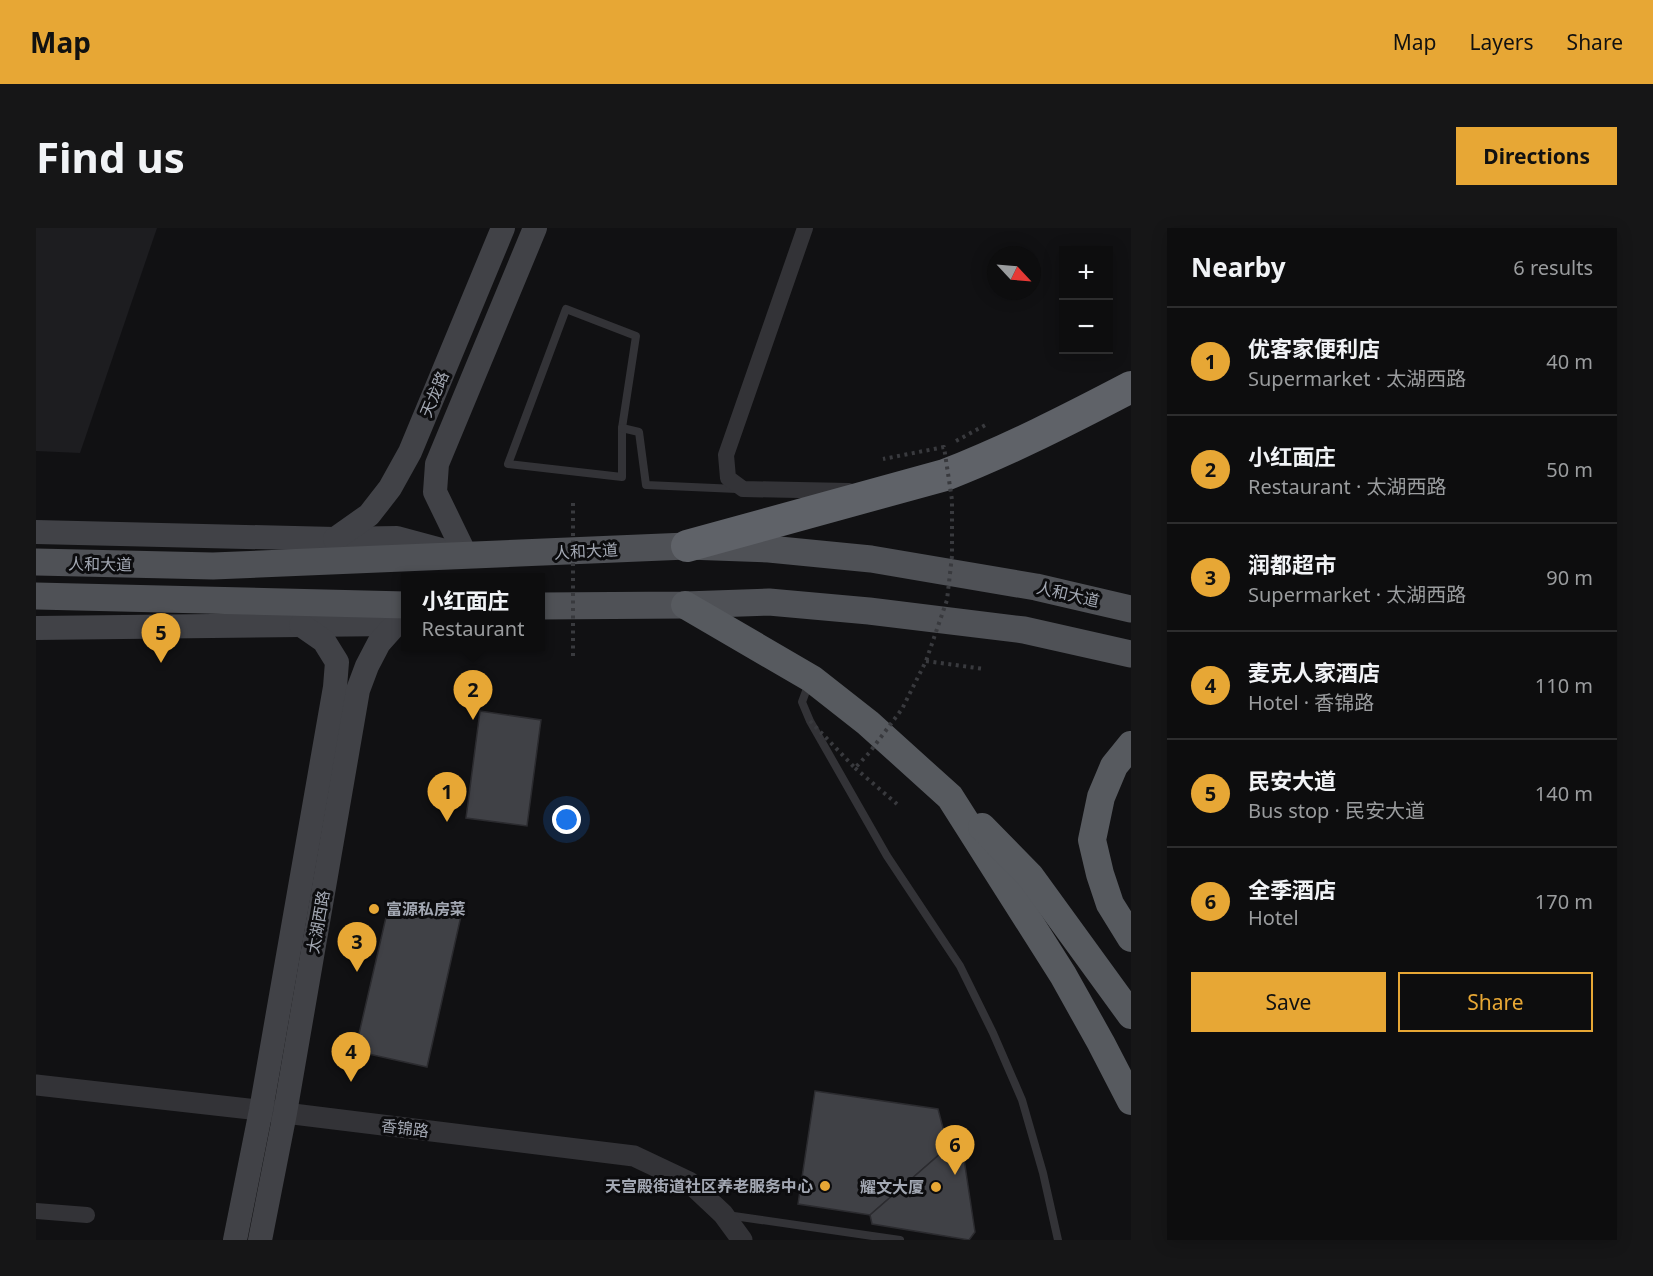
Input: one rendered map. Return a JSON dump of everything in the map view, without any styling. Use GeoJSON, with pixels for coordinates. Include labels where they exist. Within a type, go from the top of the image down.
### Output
{"type":"FeatureCollection","features":[{"type":"Feature","properties":{"kind":"highway"},"geometry":{"type":"LineString","coordinates":[[687,546],[945,475],[1081,414],[1131,387]]}},
{"type":"Feature","properties":{"kind":"highway"},"geometry":{"type":"LineString","coordinates":[[685,605],[812,679],[868,723],[950,796],[1030,876],[1131,1015]]}},
{"type":"Feature","properties":{"kind":"highway"},"geometry":{"type":"LineString","coordinates":[[1131,745],[1114,766],[1101,797],[1092,840],[1110,904],[1131,938]]}},
{"type":"Feature","properties":{"kind":"highway"},"geometry":{"type":"LineString","coordinates":[[950,796],[1063,975],[1131,1101]]}},
{"type":"Feature","properties":{"kind":"main road","name":"天龙路"},"geometry":{"type":"LineString","coordinates":[[335,539],[369,515],[390,488],[410,452],[503,228]]}},
{"type":"Feature","properties":{"kind":"main road","name":"天龙路"},"geometry":{"type":"LineString","coordinates":[[466,556],[435,492],[437,464],[535,228]]}},
{"type":"Feature","properties":{"kind":"main road"},"geometry":{"type":"LineString","coordinates":[[36,532],[335,539],[397,538],[466,556]]}},
{"type":"Feature","properties":{"kind":"main road","name":"人和大道"},"geometry":{"type":"LineString","coordinates":[[36,562],[213,566],[687,546],[769,549],[872,559],[1036,587],[1131,609]]}},
{"type":"Feature","properties":{"kind":"main road","name":"人和大道"},"geometry":{"type":"LineString","coordinates":[[36,596],[401,617]]}},
{"type":"Feature","properties":{"kind":"main road"},"geometry":{"type":"LineString","coordinates":[[545,606],[770,602],[869,611],[1024,630],[1131,654]]}},
{"type":"Feature","properties":{"kind":"main road"},"geometry":{"type":"LineString","coordinates":[[36,628],[301,625],[401,617]]}},
{"type":"Feature","properties":{"kind":"main road","name":"太湖西路"},"geometry":{"type":"LineString","coordinates":[[260,1240],[285,1113],[358,690],[379,643],[401,618]]}},
{"type":"Feature","properties":{"kind":"main road","name":"太湖西路"},"geometry":{"type":"LineString","coordinates":[[235,1240],[261,1110],[335,687],[337,662],[324,641],[301,625]]}},
{"type":"Feature","properties":{"kind":"street"},"geometry":{"type":"LineString","coordinates":[[805,228],[726,455],[728,478],[743,489],[883,492]]}},
{"type":"Feature","properties":{"kind":"street","name":"香锦路"},"geometry":{"type":"LineString","coordinates":[[36,1084],[634,1156],[689,1182],[723,1214],[742,1240]]}},
{"type":"Feature","properties":{"kind":"street"},"geometry":{"type":"LineString","coordinates":[[36,1211],[87,1215]]}},
{"type":"Feature","properties":{"kind":"lane"},"geometry":{"type":"LineString","coordinates":[[566,309],[636,336],[622,428],[622,477],[507,464],[566,309]]}},
{"type":"Feature","properties":{"kind":"lane"},"geometry":{"type":"LineString","coordinates":[[622,428],[639,432],[646,485],[743,489]]}},
{"type":"Feature","properties":{"kind":"lane"},"geometry":{"type":"LineString","coordinates":[[812,679],[802,702],[810,722],[887,856],[960,966],[993,1033],[1022,1100],[1058,1240]]}},
{"type":"Feature","properties":{"kind":"lane"},"geometry":{"type":"LineString","coordinates":[[723,1214],[900,1240]]}},
{"type":"Feature","properties":{"kind":"path"},"geometry":{"type":"LineString","coordinates":[[883,459],[944,447],[989,423]]}},
{"type":"Feature","properties":{"kind":"path"},"geometry":{"type":"LineString","coordinates":[[855,768],[902,709],[926,662],[947,600],[952,556],[952,500],[944,447]]}},
{"type":"Feature","properties":{"kind":"path"},"geometry":{"type":"LineString","coordinates":[[573,502],[573,656]]}},
{"type":"Feature","properties":{"kind":"path"},"geometry":{"type":"LineString","coordinates":[[926,662],[984,669]]}},
{"type":"Feature","properties":{"kind":"path"},"geometry":{"type":"LineString","coordinates":[[810,722],[855,768],[897,804]]}},
{"type":"Feature","properties":{"kind":"shaded area"},"geometry":{"type":"Polygon","coordinates":[[[36,228],[157,228],[80,453],[36,451],[36,228]]]}},
{"type":"Feature","properties":{"kind":"building"},"geometry":{"type":"Polygon","coordinates":[[[480,711],[541,720],[527,826],[466,818],[480,711]]]}},
{"type":"Feature","properties":{"kind":"building"},"geometry":{"type":"Polygon","coordinates":[[[390,900],[461,916],[427,1067],[355,1051],[390,900]]]}},
{"type":"Feature","properties":{"kind":"building"},"geometry":{"type":"Polygon","coordinates":[[[815,1091],[938,1109],[948,1147],[870,1215],[798,1204],[815,1091]]]}},
{"type":"Feature","properties":{"kind":"building","name":"耀文大厦"},"geometry":{"type":"Polygon","coordinates":[[[948,1147],[964,1159],[975,1232],[969,1240],[872,1224],[870,1215],[948,1147]]]}},
{"type":"Feature","properties":{"kind":"place","name":"民安大道"},"geometry":{"type":"Point","coordinates":[161,663]}},
{"type":"Feature","properties":{"kind":"place","name":"小红面庄"},"geometry":{"type":"Point","coordinates":[473,720]}},
{"type":"Feature","properties":{"kind":"place","name":"优客家便利店"},"geometry":{"type":"Point","coordinates":[447,822]}},
{"type":"Feature","properties":{"kind":"place","name":"富源私房菜"},"geometry":{"type":"Point","coordinates":[374,909]}},
{"type":"Feature","properties":{"kind":"place","name":"润都超市"},"geometry":{"type":"Point","coordinates":[357,972]}},
{"type":"Feature","properties":{"kind":"place","name":"麦克人家酒店"},"geometry":{"type":"Point","coordinates":[351,1082]}},
{"type":"Feature","properties":{"kind":"place","name":"全季酒店"},"geometry":{"type":"Point","coordinates":[955,1175]}},
{"type":"Feature","properties":{"kind":"place","name":"天宫殿街道社区养老服务中心"},"geometry":{"type":"Point","coordinates":[825,1186]}},
{"type":"Feature","properties":{"kind":"place","name":"耀文大厦"},"geometry":{"type":"Point","coordinates":[936,1187]}}]}
